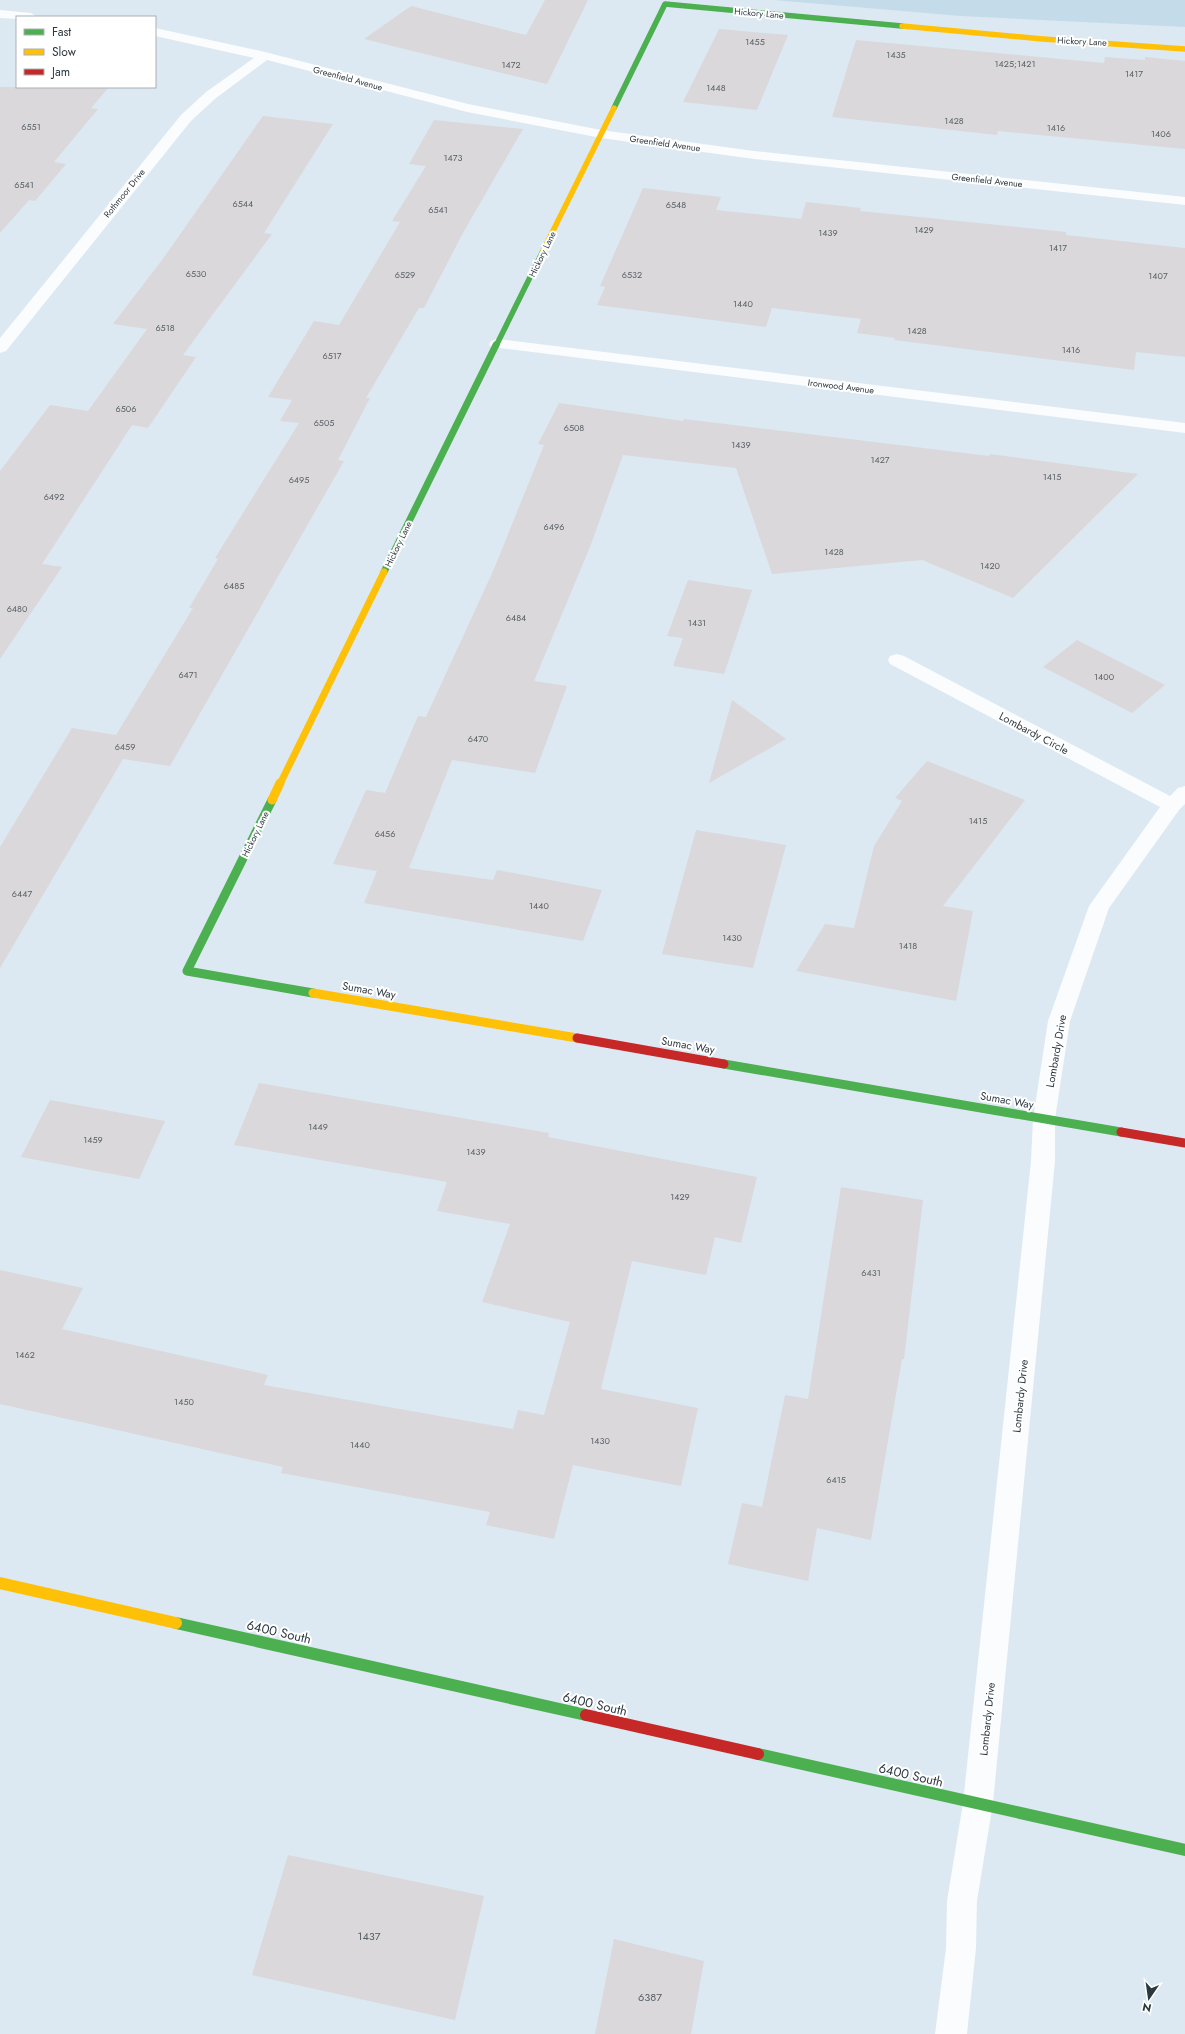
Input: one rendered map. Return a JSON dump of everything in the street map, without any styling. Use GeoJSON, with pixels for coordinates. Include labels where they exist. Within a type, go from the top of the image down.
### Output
{"type":"FeatureCollection","features":[{"type":"Feature","properties":{"kind":"street","name":"Hickory Lane"},"geometry":{"type":"LineString","coordinates":[[187,970],[665,4],[1043,39],[1104,42],[1185,50]]}},
{"type":"Feature","properties":{"kind":"street"},"geometry":{"type":"LineString","coordinates":[[0,14],[21,16]]}},
{"type":"Feature","properties":{"kind":"street","name":"Greenfield Avenue"},"geometry":{"type":"LineString","coordinates":[[156,32],[266,56],[453,104],[601,134],[754,155],[1185,200]]}},
{"type":"Feature","properties":{"kind":"street","name":"Rothmoor Drive"},"geometry":{"type":"LineString","coordinates":[[0,348],[181,123],[211,95],[266,56]]}},
{"type":"Feature","properties":{"kind":"street","name":"Ironwood Avenue"},"geometry":{"type":"LineString","coordinates":[[497,344],[1185,428]]}},
{"type":"Feature","properties":{"kind":"street","name":"Lombardy Circle"},"geometry":{"type":"LineString","coordinates":[[897,660],[1178,799]]}},
{"type":"Feature","properties":{"kind":"street","name":"Lombardy Drive"},"geometry":{"type":"LineString","coordinates":[[951,2034],[961,1948],[962,1901],[978,1803],[1043,1160],[1044,1119],[1059,1021],[1100,906],[1178,799]]}},
{"type":"Feature","properties":{"kind":"street","name":"Sumac Way"},"geometry":{"type":"LineString","coordinates":[[187,970],[1185,1143]]}},
{"type":"Feature","properties":{"kind":"street","name":"6400 South"},"geometry":{"type":"LineString","coordinates":[[0,1583],[1185,1850]]}},
{"type":"Feature","properties":{"kind":"shaded area"},"geometry":{"type":"Polygon","coordinates":[[[774,0],[1185,0],[1185,27],[961,16],[774,0]]]}},
{"type":"Feature","properties":{"kind":"building"},"geometry":{"type":"Polygon","coordinates":[[[545,0],[588,0],[547,84],[364,39],[411,6],[526,35],[545,0]]]}},
{"type":"Feature","properties":{"kind":"building"},"geometry":{"type":"Polygon","coordinates":[[[719,29],[788,35],[757,110],[683,102],[719,29]]]}},
{"type":"Feature","properties":{"kind":"building"},"geometry":{"type":"Polygon","coordinates":[[[856,40],[1104,63],[1105,57],[1145,60],[1145,57],[1185,61],[1185,149],[998,131],[997,135],[832,117],[856,40]]]}},
{"type":"Feature","properties":{"kind":"building"},"geometry":{"type":"Polygon","coordinates":[[[0,87],[108,88],[91,108],[98,109],[54,162],[66,164],[35,201],[29,200],[0,233],[0,87]]]}},
{"type":"Feature","properties":{"kind":"building"},"geometry":{"type":"Polygon","coordinates":[[[263,116],[333,124],[264,233],[272,234],[183,355],[196,357],[148,428],[132,425],[42,564],[62,567],[0,659],[0,471],[50,405],[88,411],[147,329],[113,324],[165,256],[263,116]]]}},
{"type":"Feature","properties":{"kind":"building"},"geometry":{"type":"Polygon","coordinates":[[[434,120],[523,129],[464,231],[424,308],[419,308],[366,398],[370,398],[338,460],[344,461],[170,766],[123,759],[0,968],[0,847],[72,728],[116,735],[193,608],[189,608],[218,559],[215,558],[299,423],[280,421],[292,400],[268,397],[314,321],[339,325],[400,222],[392,221],[426,166],[409,164],[434,120]]]}},
{"type":"Feature","properties":{"kind":"building"},"geometry":{"type":"Polygon","coordinates":[[[643,188],[721,197],[716,210],[801,219],[806,202],[861,208],[860,211],[1066,232],[1066,235],[1185,248],[1185,357],[1136,352],[1134,370],[894,340],[895,338],[857,333],[861,319],[772,308],[766,327],[597,305],[605,287],[600,286],[643,188]]]}},
{"type":"Feature","properties":{"kind":"building"},"geometry":{"type":"Polygon","coordinates":[[[559,403],[683,421],[684,419],[989,456],[990,454],[1138,474],[1013,598],[922,560],[772,574],[736,468],[623,455],[590,547],[534,681],[567,686],[535,773],[452,760],[409,868],[493,880],[497,870],[602,890],[583,941],[364,903],[377,871],[333,864],[366,790],[385,793],[418,716],[426,717],[494,569],[544,445],[538,444],[559,403]]]}},
{"type":"Feature","properties":{"kind":"building"},"geometry":{"type":"Polygon","coordinates":[[[688,580],[752,590],[724,674],[673,666],[683,638],[667,636],[688,580]]]}},
{"type":"Feature","properties":{"kind":"building"},"geometry":{"type":"Polygon","coordinates":[[[1077,640],[1165,685],[1132,713],[1043,667],[1077,640]]]}},
{"type":"Feature","properties":{"kind":"building"},"geometry":{"type":"Polygon","coordinates":[[[732,700],[786,739],[709,783],[732,700]]]}},
{"type":"Feature","properties":{"kind":"building"},"geometry":{"type":"Polygon","coordinates":[[[927,761],[1025,800],[943,906],[973,911],[956,1001],[796,971],[825,924],[854,928],[874,846],[902,801],[895,798],[927,761]]]}},
{"type":"Feature","properties":{"kind":"building"},"geometry":{"type":"Polygon","coordinates":[[[696,830],[786,845],[753,968],[662,954],[696,830]]]}},
{"type":"Feature","properties":{"kind":"building"},"geometry":{"type":"Polygon","coordinates":[[[259,1083],[549,1133],[548,1137],[757,1177],[741,1243],[715,1237],[706,1275],[632,1261],[601,1389],[698,1408],[681,1486],[573,1465],[554,1539],[486,1525],[490,1512],[281,1473],[283,1467],[0,1404],[0,1270],[83,1288],[62,1329],[268,1375],[264,1385],[513,1429],[518,1410],[544,1415],[570,1322],[482,1302],[510,1224],[437,1211],[447,1182],[234,1145],[259,1083]]]}},
{"type":"Feature","properties":{"kind":"building"},"geometry":{"type":"Polygon","coordinates":[[[50,1100],[165,1121],[139,1179],[21,1157],[50,1100]]]}},
{"type":"Feature","properties":{"kind":"building"},"geometry":{"type":"Polygon","coordinates":[[[841,1187],[923,1200],[904,1359],[902,1359],[871,1540],[817,1528],[808,1581],[728,1564],[742,1503],[762,1507],[785,1395],[808,1399],[841,1187]]]}},
{"type":"Feature","properties":{"kind":"building"},"geometry":{"type":"Polygon","coordinates":[[[288,1855],[484,1896],[455,2020],[252,1975],[288,1855]]]}},
{"type":"Feature","properties":{"kind":"building"},"geometry":{"type":"Polygon","coordinates":[[[614,1939],[704,1961],[691,2034],[595,2034],[614,1939]]]}},
{"type":"Feature","properties":{"kind":"traffic: fast"},"geometry":{"type":"LineString","coordinates":[[614,108],[665,4],[902,26]]}},
{"type":"Feature","properties":{"kind":"traffic: fast"},"geometry":{"type":"LineString","coordinates":[[384,572],[543,251]]}},
{"type":"Feature","properties":{"kind":"traffic: fast"},"geometry":{"type":"LineString","coordinates":[[272,800],[187,971],[313,993]]}},
{"type":"Feature","properties":{"kind":"traffic: fast"},"geometry":{"type":"LineString","coordinates":[[724,1064],[1121,1132]]}},
{"type":"Feature","properties":{"kind":"traffic: fast"},"geometry":{"type":"LineString","coordinates":[[176,1623],[586,1715]]}},
{"type":"Feature","properties":{"kind":"traffic: fast"},"geometry":{"type":"LineString","coordinates":[[758,1754],[1185,1850]]}},
{"type":"Feature","properties":{"kind":"traffic: slow"},"geometry":{"type":"LineString","coordinates":[[902,26],[1043,39],[1185,49]]}},
{"type":"Feature","properties":{"kind":"traffic: slow"},"geometry":{"type":"LineString","coordinates":[[543,251],[614,108]]}},
{"type":"Feature","properties":{"kind":"traffic: slow"},"geometry":{"type":"LineString","coordinates":[[272,800],[384,572]]}},
{"type":"Feature","properties":{"kind":"traffic: slow"},"geometry":{"type":"LineString","coordinates":[[313,993],[577,1038]]}},
{"type":"Feature","properties":{"kind":"traffic: slow"},"geometry":{"type":"LineString","coordinates":[[0,1583],[176,1623]]}},
{"type":"Feature","properties":{"kind":"traffic: jam"},"geometry":{"type":"LineString","coordinates":[[577,1038],[724,1064]]}},
{"type":"Feature","properties":{"kind":"traffic: jam"},"geometry":{"type":"LineString","coordinates":[[1121,1132],[1185,1143]]}},
{"type":"Feature","properties":{"kind":"traffic: jam"},"geometry":{"type":"LineString","coordinates":[[586,1715],[758,1754]]}}]}
